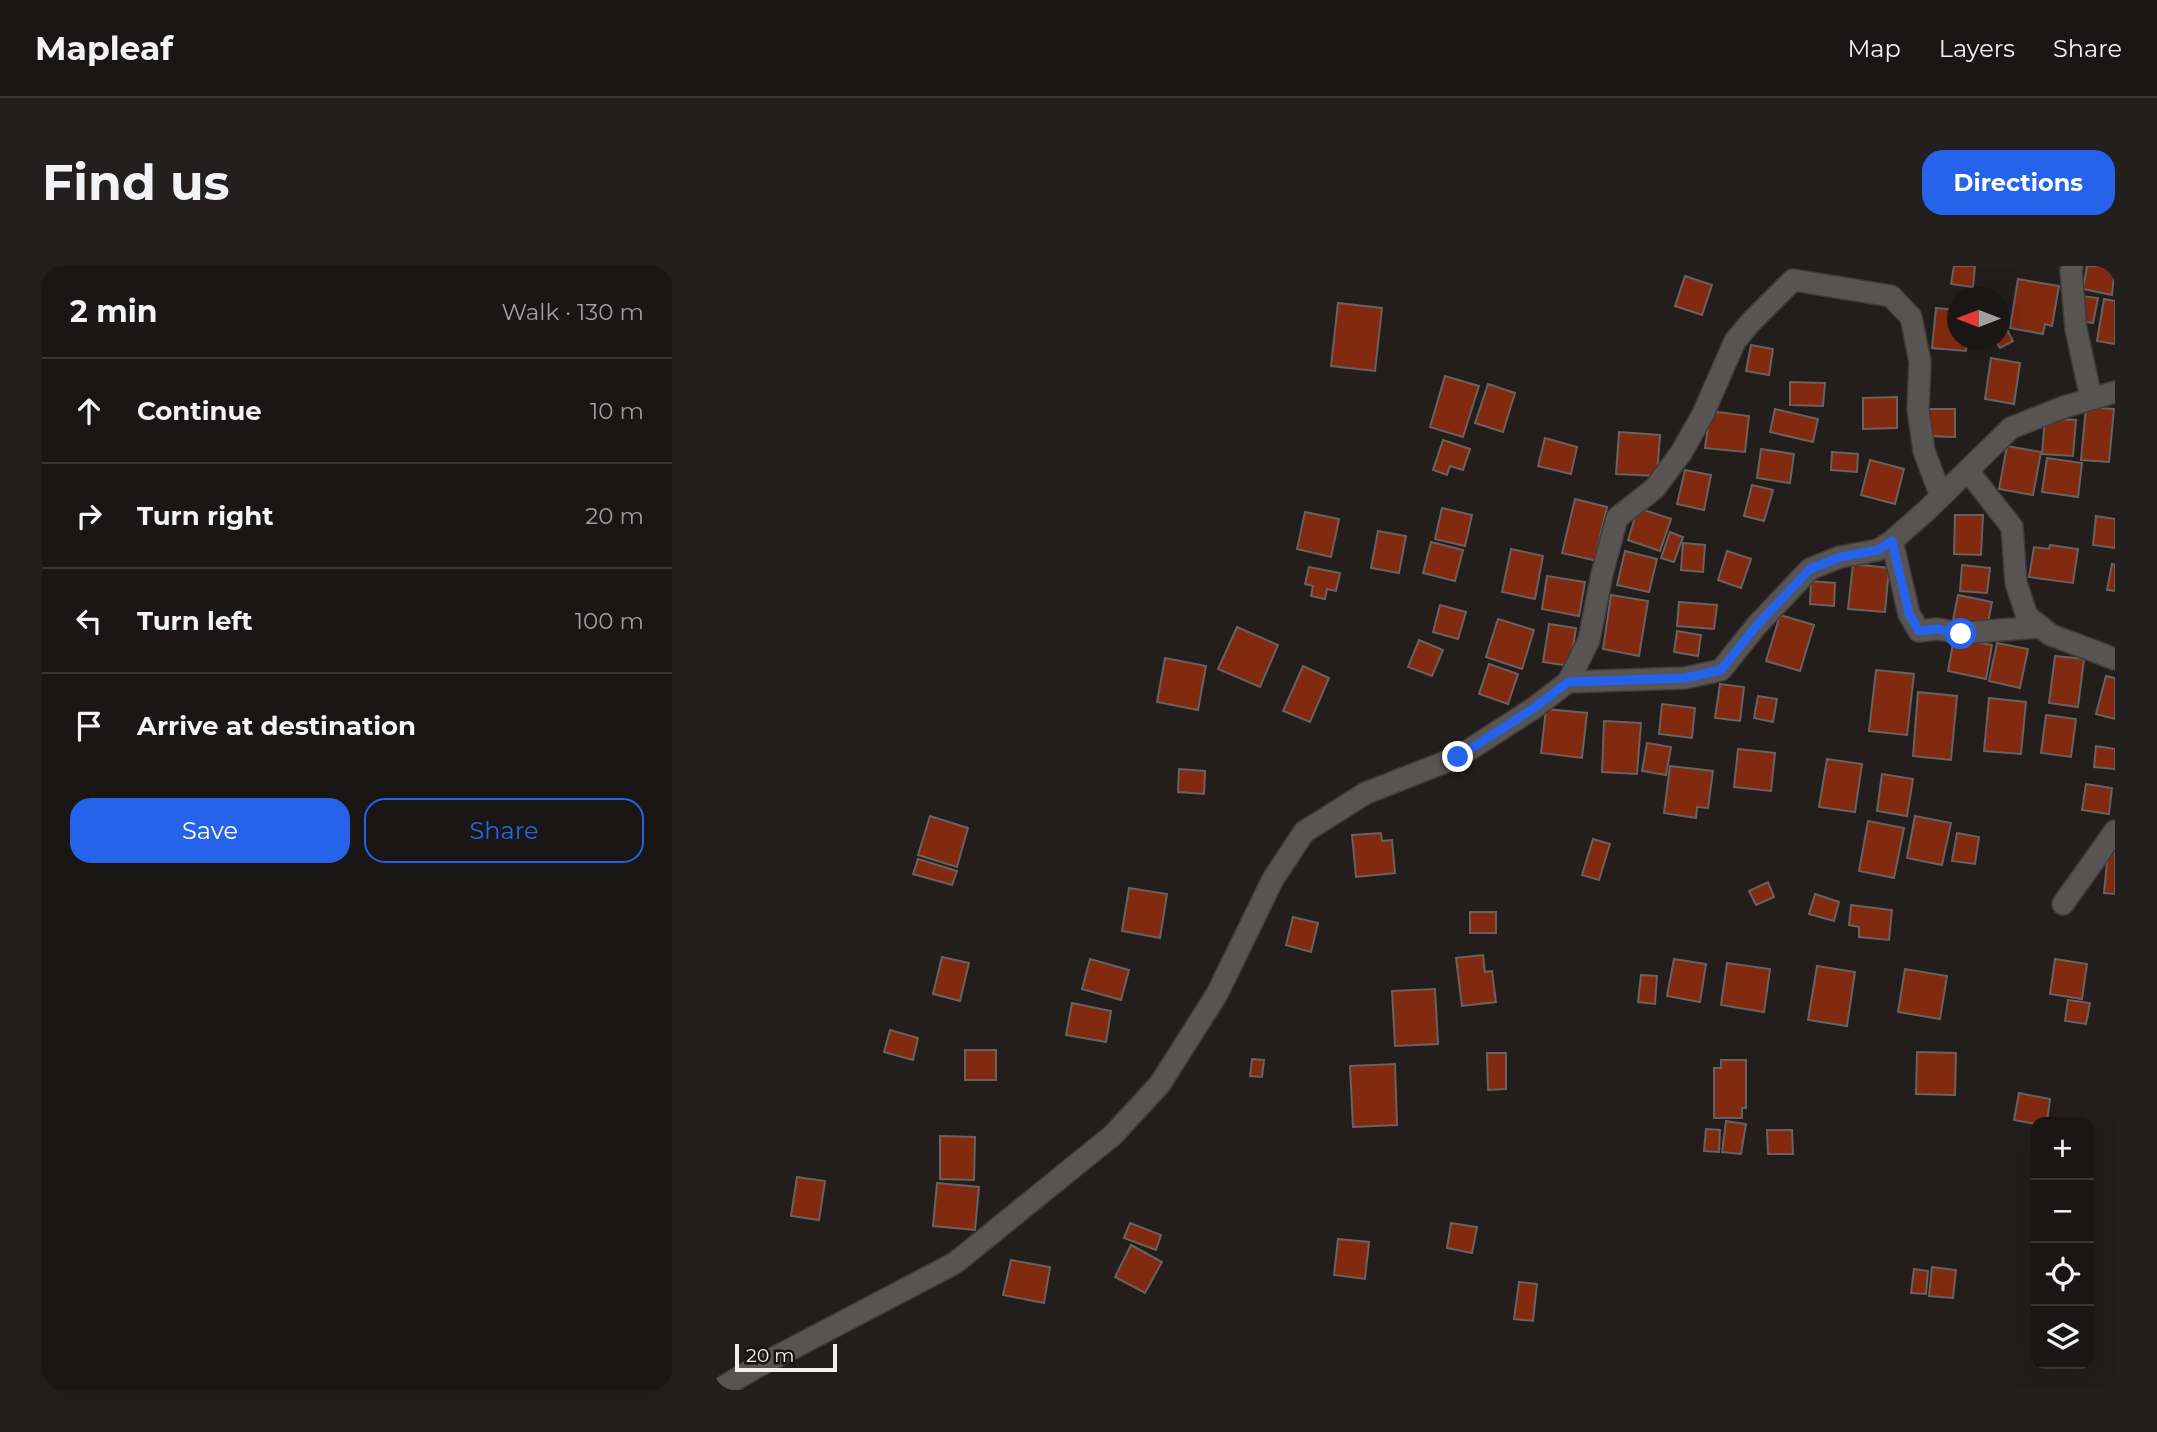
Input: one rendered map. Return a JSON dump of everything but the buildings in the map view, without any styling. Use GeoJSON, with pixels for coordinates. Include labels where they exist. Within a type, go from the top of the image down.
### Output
{"type":"FeatureCollection","features":[{"type":"Feature","properties":{"kind":"street"},"geometry":{"type":"LineString","coordinates":[[2073,266],[2071,271],[2076,329],[2091,398]]}},
{"type":"Feature","properties":{"kind":"street"},"geometry":{"type":"LineString","coordinates":[[719,1390],[753,1369],[956,1263],[1113,1135],[1160,1084],[1210,1005],[1273,879],[1304,832],[1366,793],[1458,757],[1534,708],[1568,682],[1589,640],[1617,518],[1655,488],[1681,453],[1703,414],[1735,341],[1793,281],[1891,296],[1911,317],[1920,362],[1918,409],[1924,451],[1941,496]]}},
{"type":"Feature","properties":{"kind":"street"},"geometry":{"type":"LineString","coordinates":[[1568,682],[1685,678],[1721,670],[1757,625],[1810,569],[1840,557],[1878,550],[1892,541],[2011,428],[2091,398],[2115,392]]}},
{"type":"Feature","properties":{"kind":"street"},"geometry":{"type":"LineString","coordinates":[[1968,471],[2012,527],[2016,583],[2026,616],[2051,635],[2115,659]]}},
{"type":"Feature","properties":{"kind":"street"},"geometry":{"type":"LineString","coordinates":[[1892,541],[1909,614],[1919,631],[1937,629],[1961,634],[2041,627]]}},
{"type":"Feature","properties":{"kind":"street"},"geometry":{"type":"LineString","coordinates":[[2063,904],[2115,831]]}},
{"type":"Feature","properties":{"kind":"route"},"geometry":{"type":"LineString","coordinates":[[1458,757],[1534,708],[1568,682],[1685,678],[1721,670],[1757,625],[1810,569],[1840,557],[1878,550],[1892,541],[1909,614],[1919,631],[1937,629],[1961,634]]}}]}
